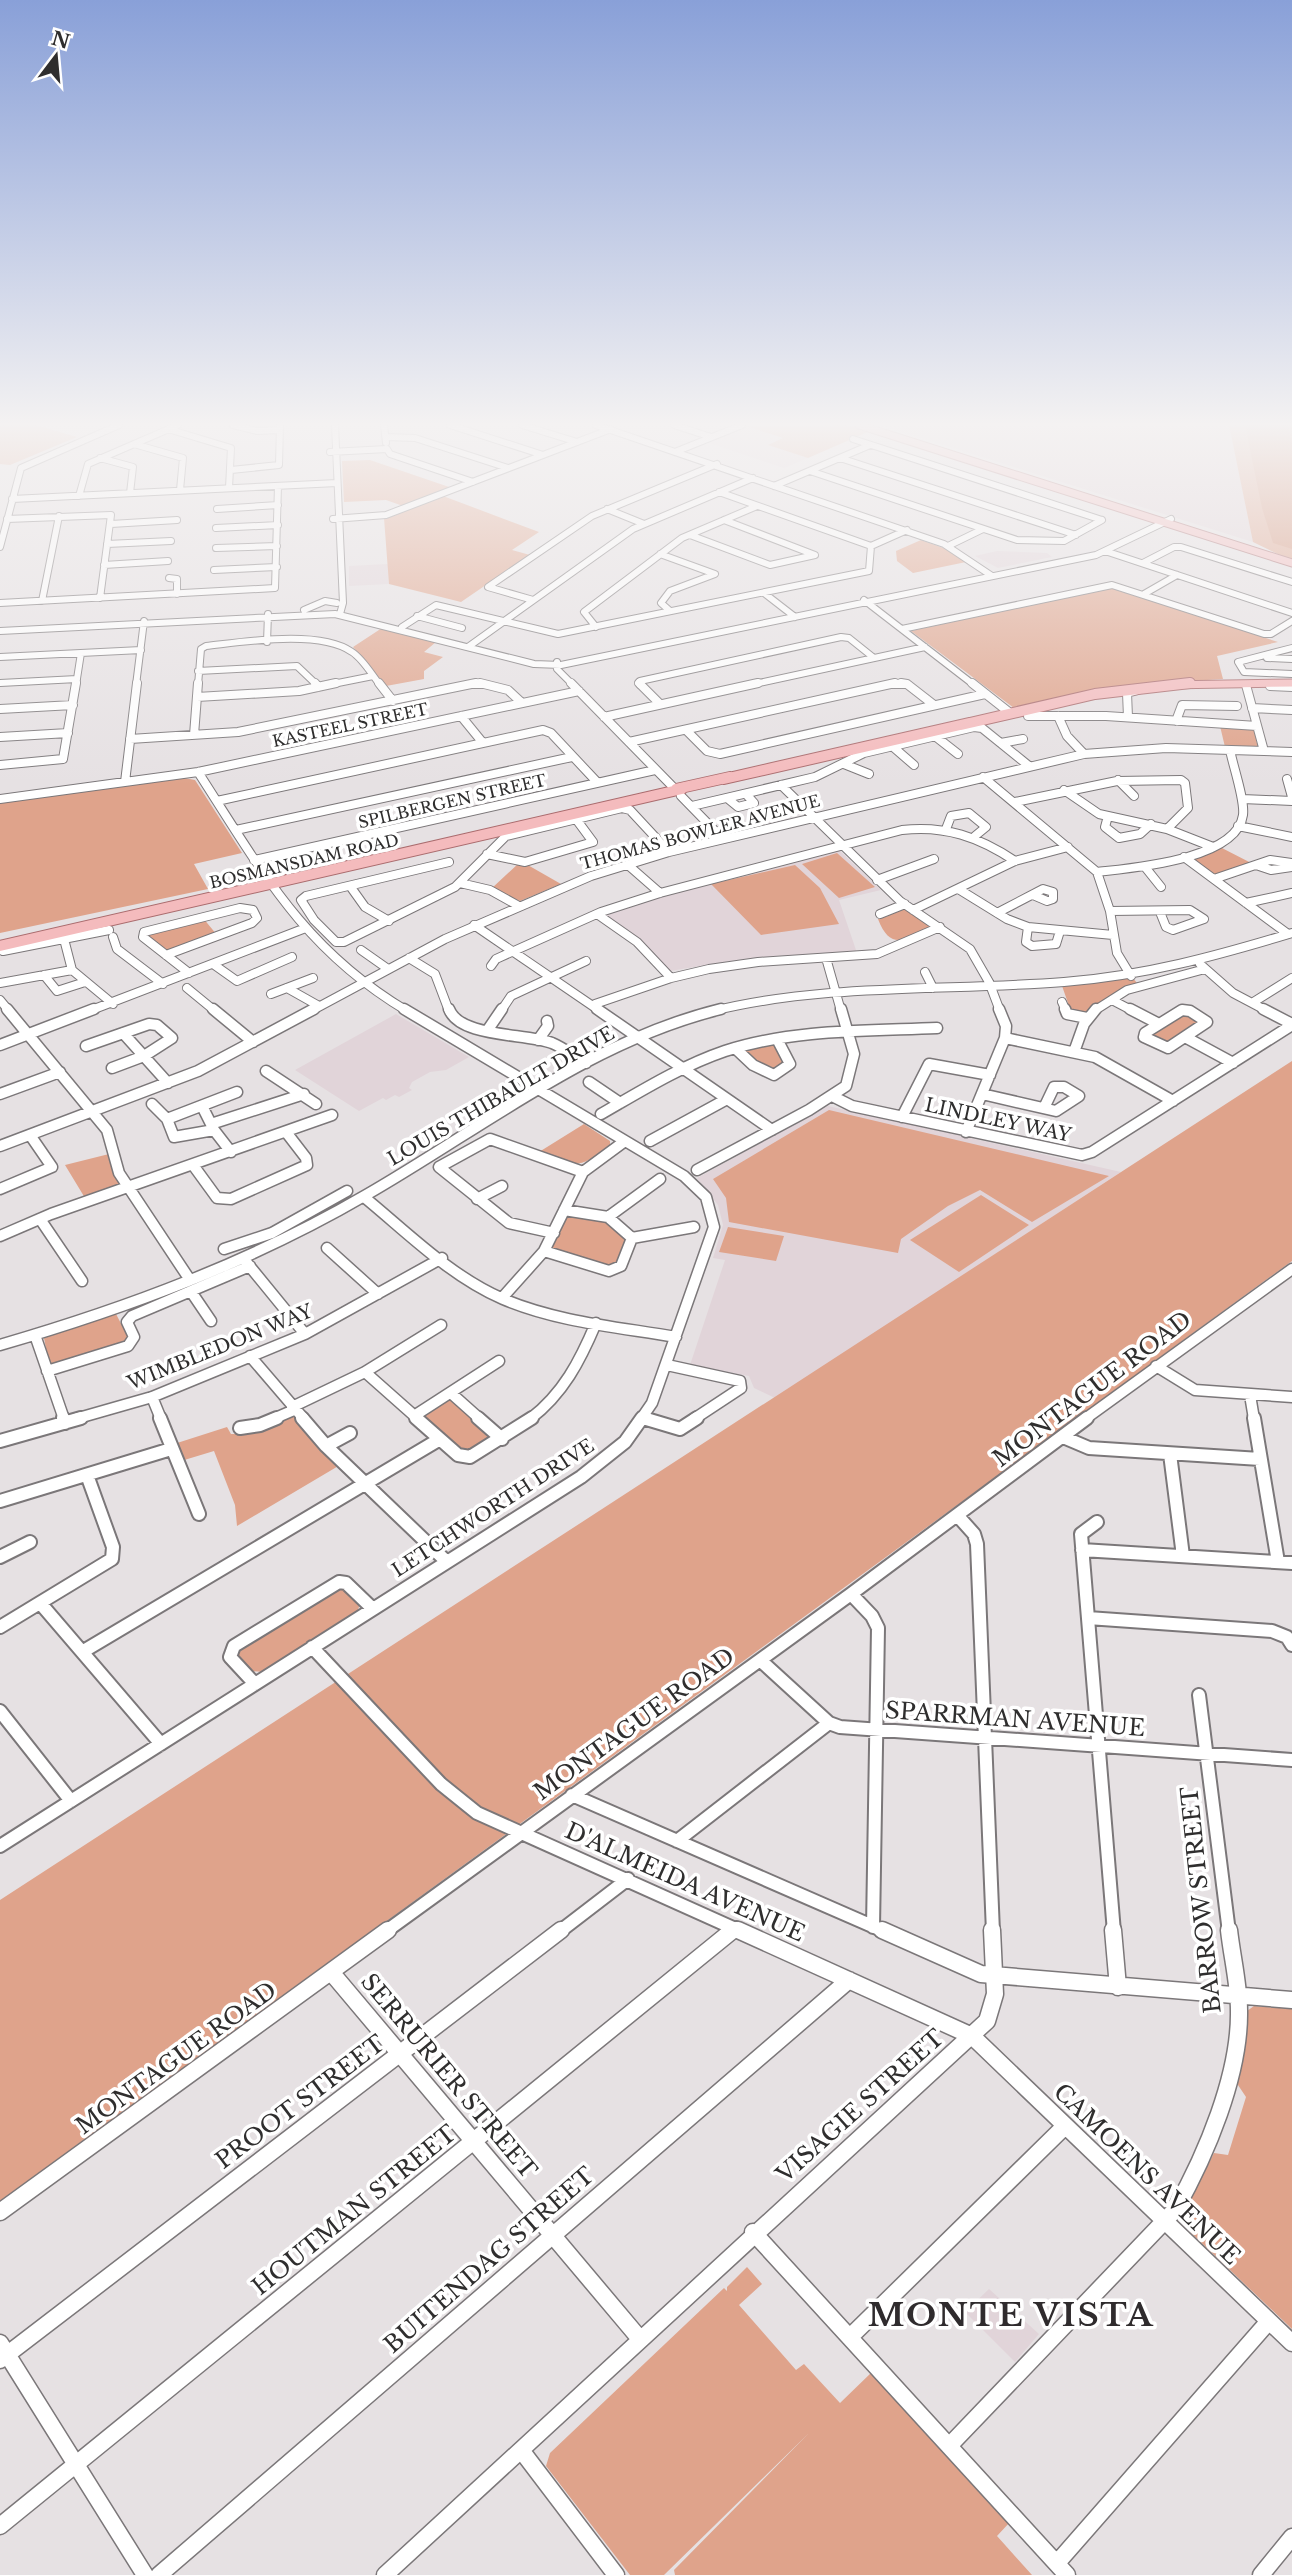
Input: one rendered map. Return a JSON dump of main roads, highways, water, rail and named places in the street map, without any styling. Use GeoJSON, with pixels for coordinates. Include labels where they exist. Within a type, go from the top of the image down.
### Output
{"type":"FeatureCollection","features":[{"type":"Feature","properties":{"kind":"main road"},"geometry":{"type":"LineString","coordinates":[[1239,545],[1292,563]]}},
{"type":"Feature","properties":{"kind":"main road"},"geometry":{"type":"LineString","coordinates":[[1249,545],[1292,558]]}},
{"type":"Feature","properties":{"kind":"main road","name":"BOSMANSDAM ROAD"},"geometry":{"type":"LineString","coordinates":[[2,948],[617,807],[724,779],[1058,701],[1180,682],[1292,685]]}},
{"type":"Feature","properties":{"kind":"district","name":"MONTE VISTA"},"geometry":{"type":"Point","coordinates":[1011,2315]}}]}
